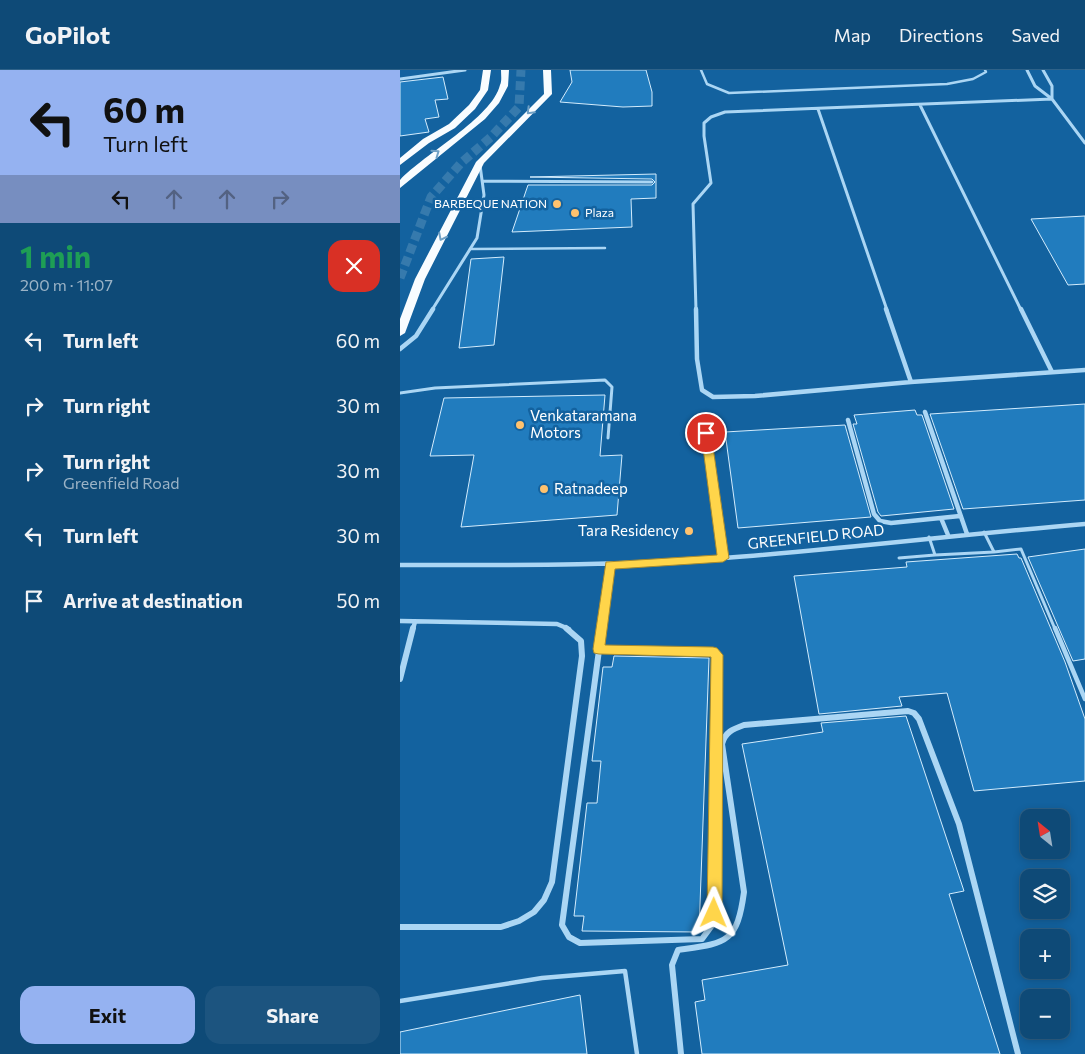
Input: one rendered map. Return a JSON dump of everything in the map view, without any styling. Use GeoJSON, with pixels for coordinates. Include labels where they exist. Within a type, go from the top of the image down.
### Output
{"type":"FeatureCollection","features":[{"type":"Feature","properties":{"kind":"main road"},"geometry":{"type":"LineString","coordinates":[[400,162],[426,141],[452,126],[472,107],[484,90],[487,70]]}},
{"type":"Feature","properties":{"kind":"main road"},"geometry":{"type":"LineString","coordinates":[[400,185],[426,160],[469,130],[489,110],[501,93],[507,76],[505,70]]}},
{"type":"Feature","properties":{"kind":"main road"},"geometry":{"type":"LineString","coordinates":[[400,333],[420,279],[480,162],[548,94],[546,70]]}},
{"type":"Feature","properties":{"kind":"street"},"geometry":{"type":"LineString","coordinates":[[400,79],[465,70]]}},
{"type":"Feature","properties":{"kind":"street"},"geometry":{"type":"LineString","coordinates":[[1027,70],[1035,86],[1052,99],[1085,143]]}},
{"type":"Feature","properties":{"kind":"street"},"geometry":{"type":"LineString","coordinates":[[1043,70],[1052,86],[1052,99]]}},
{"type":"Feature","properties":{"kind":"street"},"geometry":{"type":"LineString","coordinates":[[1052,99],[725,112],[711,117],[704,123],[710,183],[708,190],[697,198],[693,204],[697,359],[702,390],[713,397],[755,396],[911,382],[1085,370]]}},
{"type":"Feature","properties":{"kind":"street"},"geometry":{"type":"LineString","coordinates":[[920,104],[1052,372]]}},
{"type":"Feature","properties":{"kind":"street"},"geometry":{"type":"LineString","coordinates":[[818,109],[911,382]]}},
{"type":"Feature","properties":{"kind":"street"},"geometry":{"type":"LineString","coordinates":[[400,349],[416,336],[477,238],[484,195],[480,162]]}},
{"type":"Feature","properties":{"kind":"street"},"geometry":{"type":"LineString","coordinates":[[482,181],[652,182]]}},
{"type":"Feature","properties":{"kind":"street"},"geometry":{"type":"LineString","coordinates":[[925,412],[967,534]]}},
{"type":"Feature","properties":{"kind":"street"},"geometry":{"type":"LineString","coordinates":[[848,420],[874,514],[880,521],[891,523],[960,516]]}},
{"type":"Feature","properties":{"kind":"street"},"geometry":{"type":"LineString","coordinates":[[942,518],[948,535]]}},
{"type":"Feature","properties":{"kind":"street","name":"GREENFIELD ROAD"},"geometry":{"type":"LineString","coordinates":[[400,565],[610,565],[723,558],[948,535],[1085,524]]}},
{"type":"Feature","properties":{"kind":"street"},"geometry":{"type":"LineString","coordinates":[[599,649],[706,651],[717,655],[714,913],[713,924],[702,938],[580,944],[571,941],[565,934],[562,926],[610,565]]}},
{"type":"Feature","properties":{"kind":"street"},"geometry":{"type":"LineString","coordinates":[[400,622],[557,624],[570,630],[581,641],[582,656],[552,882],[544,900],[534,912],[519,921],[500,927],[400,927]]}},
{"type":"Feature","properties":{"kind":"street"},"geometry":{"type":"LineString","coordinates":[[400,679],[415,622]]}},
{"type":"Feature","properties":{"kind":"street"},"geometry":{"type":"LineString","coordinates":[[681,1054],[672,965],[674,956],[678,950],[717,944],[729,939],[734,934],[743,905],[744,892],[722,744],[723,736],[730,730],[744,726],[908,711],[914,713],[919,719],[959,824],[1018,1054]]}},
{"type":"Feature","properties":{"kind":"lane"},"geometry":{"type":"LineString","coordinates":[[701,70],[702,78],[710,88],[730,93],[947,84],[973,79],[986,72],[985,70]]}},
{"type":"Feature","properties":{"kind":"lane"},"geometry":{"type":"LineString","coordinates":[[470,249],[605,248]]}},
{"type":"Feature","properties":{"kind":"lane"},"geometry":{"type":"LineString","coordinates":[[400,394],[435,388],[605,380],[612,387],[608,438]]}},
{"type":"Feature","properties":{"kind":"lane"},"geometry":{"type":"LineString","coordinates":[[706,433],[723,558]]}},
{"type":"Feature","properties":{"kind":"lane"},"geometry":{"type":"LineString","coordinates":[[984,532],[994,552]]}},
{"type":"Feature","properties":{"kind":"lane"},"geometry":{"type":"LineString","coordinates":[[929,538],[935,555]]}},
{"type":"Feature","properties":{"kind":"lane"},"geometry":{"type":"LineString","coordinates":[[898,558],[1021,549],[1085,699]]}},
{"type":"Feature","properties":{"kind":"lane"},"geometry":{"type":"LineString","coordinates":[[400,1001],[542,978],[626,971],[637,1054]]}},
{"type":"Feature","properties":{"kind":"building"},"geometry":{"type":"Polygon","coordinates":[[[570,70],[646,70],[652,92],[652,106],[623,107],[560,102],[572,82],[570,70]]]}},
{"type":"Feature","properties":{"kind":"building"},"geometry":{"type":"Polygon","coordinates":[[[443,77],[448,99],[435,100],[439,117],[425,119],[429,132],[400,136],[400,82],[443,77]]]}},
{"type":"Feature","properties":{"kind":"building","name":"Plaza"},"geometry":{"type":"Polygon","coordinates":[[[656,174],[656,198],[631,199],[632,227],[512,232],[528,185],[652,185],[655,182],[652,179],[530,177],[656,174]]]}},
{"type":"Feature","properties":{"kind":"building"},"geometry":{"type":"Polygon","coordinates":[[[1085,216],[1085,284],[1068,285],[1031,219],[1085,216]]]}},
{"type":"Feature","properties":{"kind":"building"},"geometry":{"type":"Polygon","coordinates":[[[504,257],[494,345],[459,348],[471,259],[504,257]]]}},
{"type":"Feature","properties":{"kind":"building"},"geometry":{"type":"Polygon","coordinates":[[[605,395],[600,456],[622,455],[617,515],[461,527],[474,455],[430,456],[444,398],[605,395]]]}},
{"type":"Feature","properties":{"kind":"building"},"geometry":{"type":"Polygon","coordinates":[[[1085,404],[1085,500],[963,509],[930,414],[1085,404]]]}},
{"type":"Feature","properties":{"kind":"building"},"geometry":{"type":"Polygon","coordinates":[[[915,410],[917,415],[922,415],[954,509],[881,516],[878,512],[853,424],[857,424],[854,415],[915,410]]]}},
{"type":"Feature","properties":{"kind":"building"},"geometry":{"type":"Polygon","coordinates":[[[845,425],[871,517],[738,528],[725,432],[845,425]]]}},
{"type":"Feature","properties":{"kind":"building"},"geometry":{"type":"Polygon","coordinates":[[[1085,549],[1085,659],[1073,661],[1028,557],[1085,549]]]}},
{"type":"Feature","properties":{"kind":"building"},"geometry":{"type":"Polygon","coordinates":[[[1017,554],[1021,558],[1065,662],[1085,719],[1085,781],[974,791],[947,693],[899,697],[902,706],[819,714],[794,576],[907,567],[906,562],[1017,554]]]}},
{"type":"Feature","properties":{"kind":"building"},"geometry":{"type":"Polygon","coordinates":[[[614,656],[709,658],[699,932],[582,931],[584,916],[574,916],[587,803],[597,803],[601,761],[592,761],[603,667],[612,667],[614,656]]]}},
{"type":"Feature","properties":{"kind":"building"},"geometry":{"type":"Polygon","coordinates":[[[906,716],[964,891],[949,894],[1000,1054],[702,1054],[695,1002],[705,1000],[702,980],[788,965],[742,744],[823,732],[821,723],[906,716]]]}},
{"type":"Feature","properties":{"kind":"building"},"geometry":{"type":"Polygon","coordinates":[[[580,995],[587,1054],[400,1054],[400,1032],[580,995]]]}},
{"type":"Feature","properties":{"kind":"tunnel"},"geometry":{"type":"LineString","coordinates":[[400,278],[431,197],[461,163],[491,137],[519,107],[521,70]]}},
{"type":"Feature","properties":{"kind":"place","name":"BARBEQUE NATION"},"geometry":{"type":"Point","coordinates":[557,204]}},
{"type":"Feature","properties":{"kind":"place","name":"Plaza"},"geometry":{"type":"Point","coordinates":[575,213]}},
{"type":"Feature","properties":{"kind":"place","name":"Venkataramana Motors"},"geometry":{"type":"Point","coordinates":[520,425]}},
{"type":"Feature","properties":{"kind":"place","name":"Ratnadeep"},"geometry":{"type":"Point","coordinates":[544,489]}},
{"type":"Feature","properties":{"kind":"place","name":"Tara Residency"},"geometry":{"type":"Point","coordinates":[689,531]}},
{"type":"Feature","properties":{"kind":"route"},"geometry":{"type":"LineString","coordinates":[[706,433],[723,558],[610,565],[599,649],[706,651],[717,655],[714,913]]}}]}
